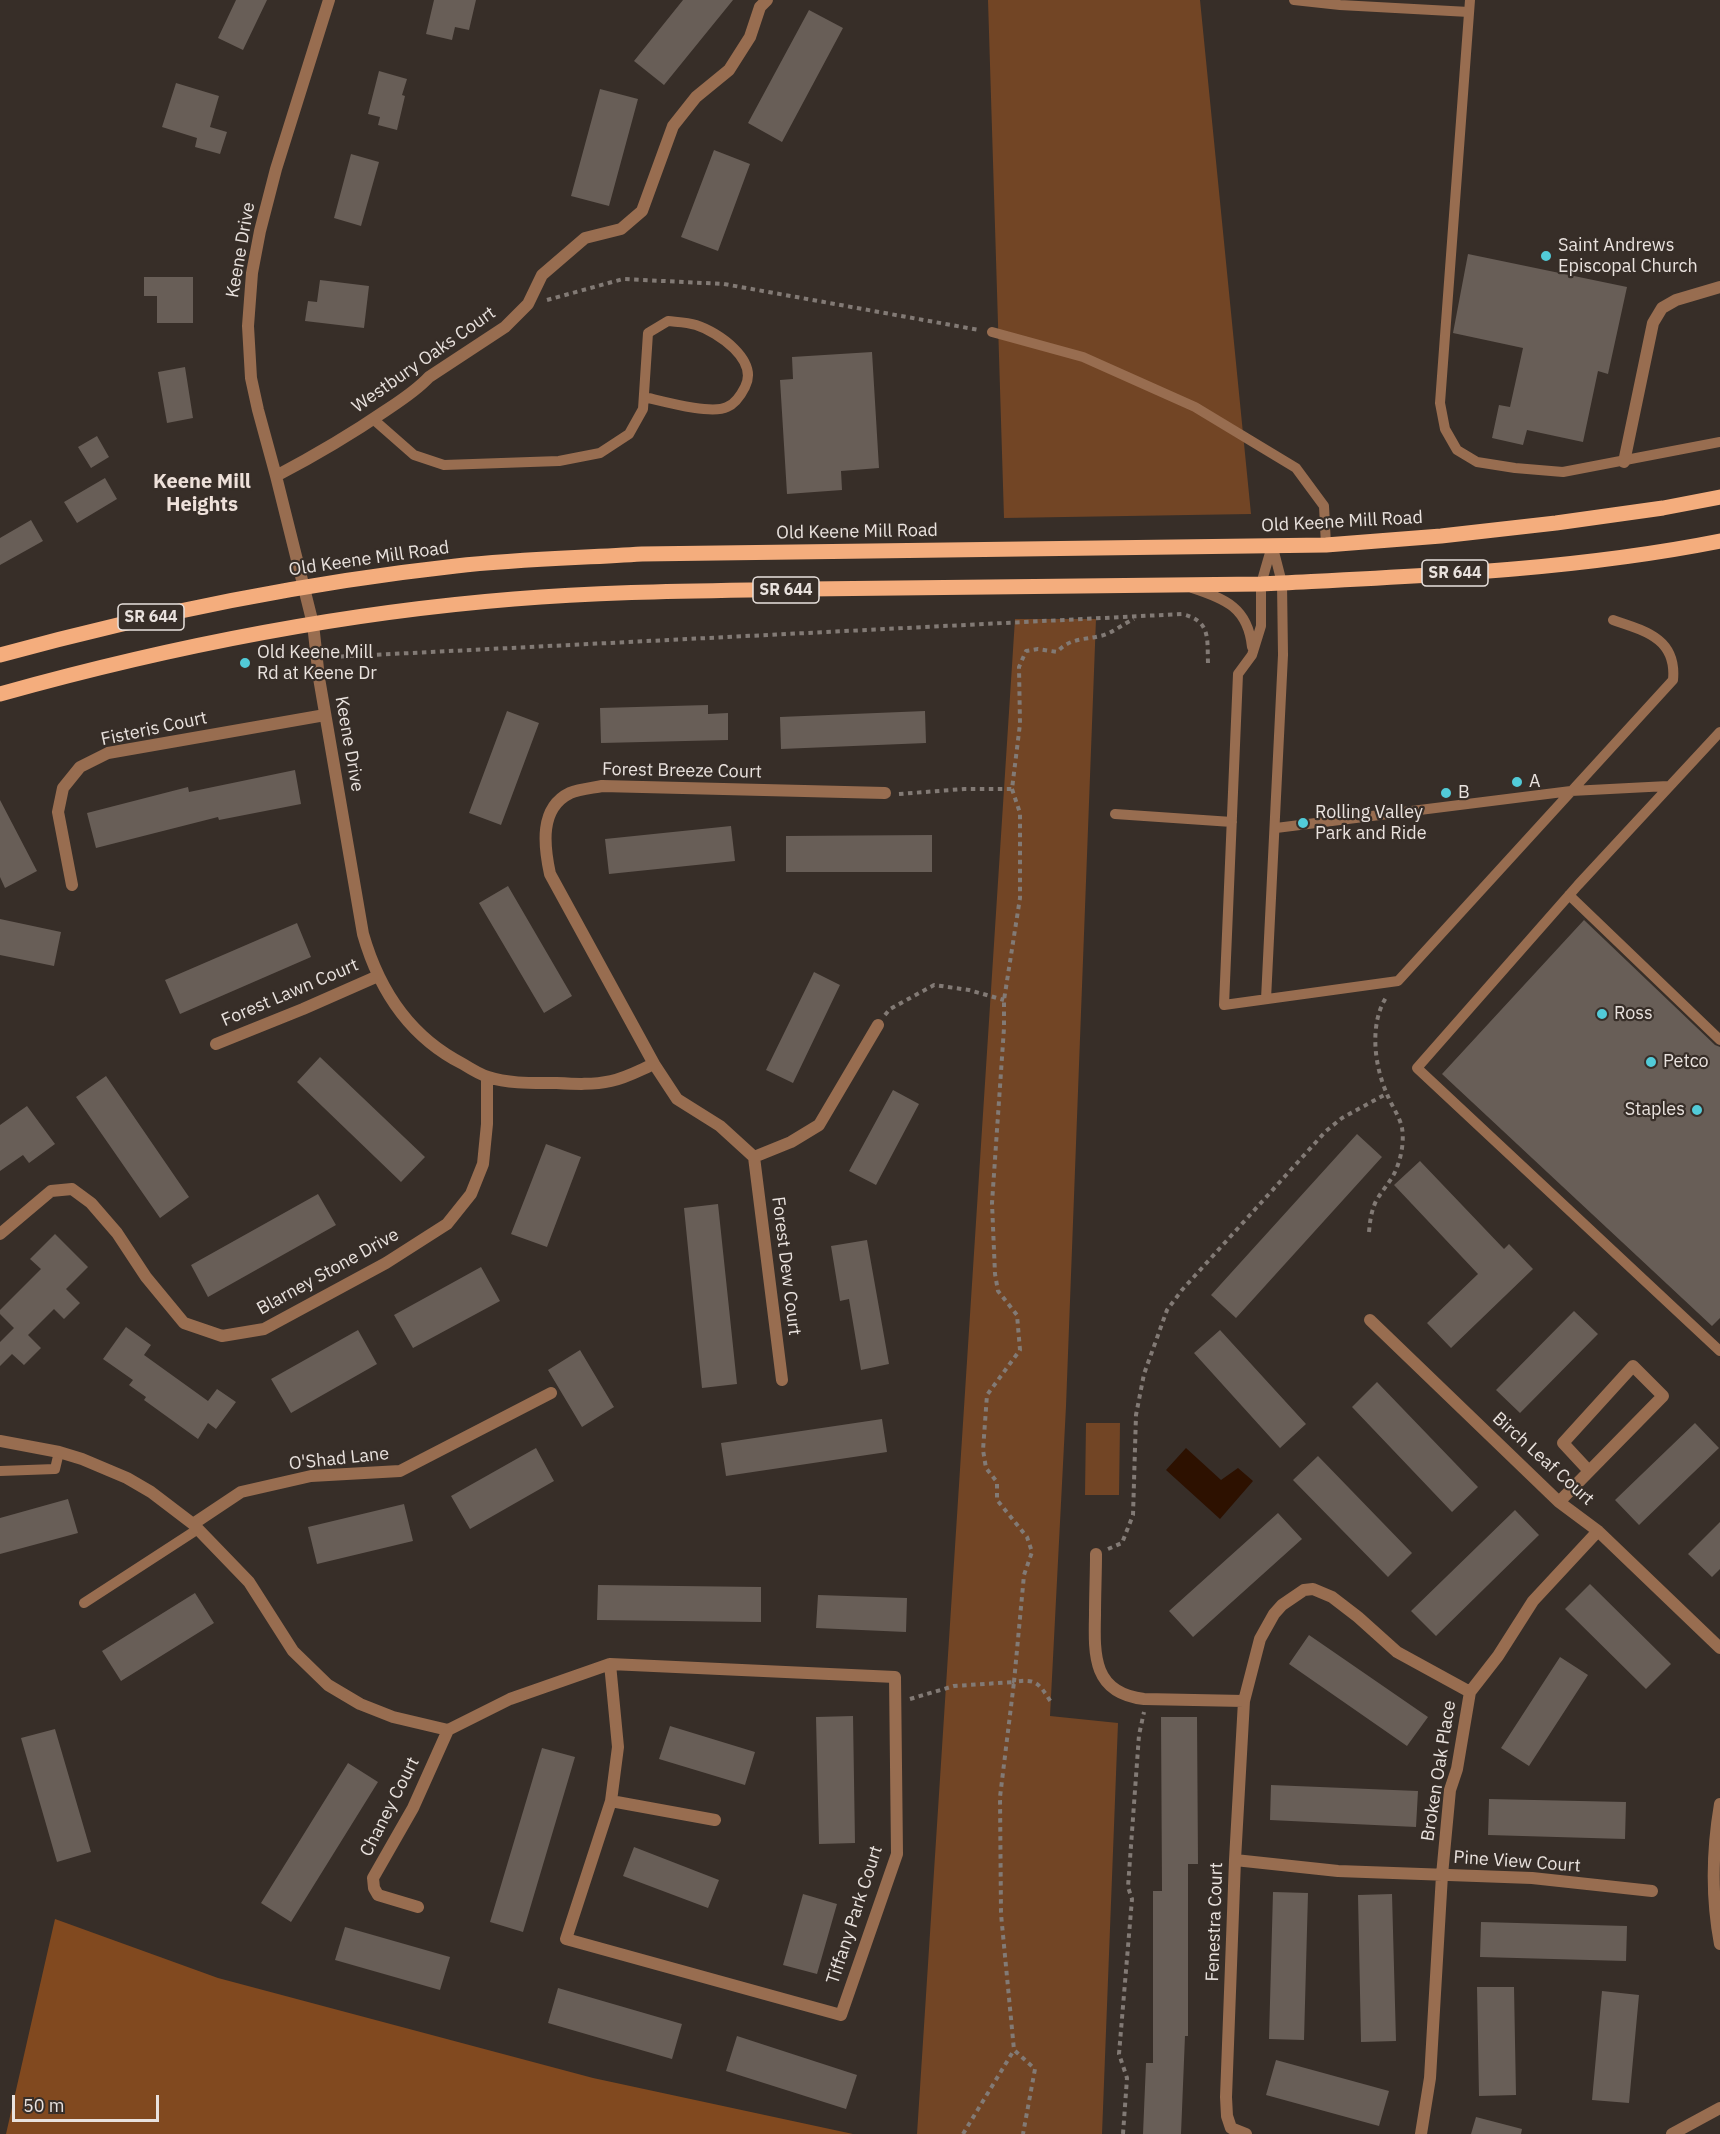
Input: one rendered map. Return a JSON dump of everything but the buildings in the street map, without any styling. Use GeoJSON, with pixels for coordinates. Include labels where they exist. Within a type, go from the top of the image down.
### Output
{"type":"FeatureCollection","features":[{"type":"Feature","properties":{"kind":"main road","name":"Old Keene Mill Road"},"geometry":{"type":"LineString","coordinates":[[0,655],[85,632],[186,609],[305,587],[457,566],[536,559],[642,554],[1326,545],[1545,525],[1664,508],[1720,497]]}},
{"type":"Feature","properties":{"kind":"main road","name":"SR 644"},"geometry":{"type":"LineString","coordinates":[[0,694],[169,650],[313,624],[514,599],[619,593],[1349,581],[1627,558],[1720,541]]}},
{"type":"Feature","properties":{"kind":"street","name":"Keene Drive"},"geometry":{"type":"LineString","coordinates":[[328,0],[276,170],[258,242],[249,301],[248,326],[251,378],[313,624],[325,715],[363,934],[378,976],[389,997],[412,1027],[451,1058],[488,1077],[529,1083],[598,1084],[654,1064]]}},
{"type":"Feature","properties":{"kind":"street","name":"Westbury Oaks Court"},"geometry":{"type":"LineString","coordinates":[[276,476],[324,451],[419,387],[429,377],[506,327],[528,304],[542,274],[585,237],[621,229],[642,211],[673,126],[696,97],[729,70],[750,37],[762,2]]}},
{"type":"Feature","properties":{"kind":"street"},"geometry":{"type":"LineString","coordinates":[[1624,462],[1653,323],[1662,308],[1676,300],[1720,287]]}},
{"type":"Feature","properties":{"kind":"street","name":"Fisteris Court"},"geometry":{"type":"LineString","coordinates":[[72,885],[58,812],[63,788],[81,767],[108,753],[325,715]]}},
{"type":"Feature","properties":{"kind":"street","name":"Forest Breeze Court"},"geometry":{"type":"LineString","coordinates":[[654,1064],[550,873],[545,849],[547,822],[554,804],[570,793],[602,786],[885,793]]}},
{"type":"Feature","properties":{"kind":"street","name":"Forest Lawn Court"},"geometry":{"type":"LineString","coordinates":[[216,1044],[378,976]]}},
{"type":"Feature","properties":{"kind":"street"},"geometry":{"type":"LineString","coordinates":[[654,1064],[677,1098],[720,1126],[753,1157],[791,1142],[819,1125],[878,1025]]}},
{"type":"Feature","properties":{"kind":"street","name":"Blarney Stone Drive"},"geometry":{"type":"LineString","coordinates":[[0,1234],[51,1191],[72,1189],[91,1203],[117,1233],[146,1277],[184,1323],[222,1336],[264,1329],[386,1263],[447,1224],[471,1194],[483,1164],[488,1077]]}},
{"type":"Feature","properties":{"kind":"street","name":"Forest Dew Court"},"geometry":{"type":"LineString","coordinates":[[753,1157],[782,1380]]}},
{"type":"Feature","properties":{"kind":"street","name":"Birch Leaf Court"},"geometry":{"type":"LineString","coordinates":[[1370,1320],[1558,1502],[1598,1531],[1720,1648]]}},
{"type":"Feature","properties":{"kind":"street"},"geometry":{"type":"LineString","coordinates":[[1558,1502],[1589,1471],[1663,1396],[1633,1366],[1563,1443],[1565,1448],[1589,1471]]}},
{"type":"Feature","properties":{"kind":"street","name":"O'Shad Lane"},"geometry":{"type":"LineString","coordinates":[[196,1526],[241,1492],[311,1476],[400,1471],[551,1393]]}},
{"type":"Feature","properties":{"kind":"street"},"geometry":{"type":"LineString","coordinates":[[0,1441],[59,1452],[82,1459],[127,1478],[152,1492],[196,1526],[249,1582],[293,1651],[328,1685],[360,1704],[382,1713],[448,1730]]}},
{"type":"Feature","properties":{"kind":"street","name":"Broken Oak Place"},"geometry":{"type":"LineString","coordinates":[[1421,2134],[1430,2078],[1442,1875],[1450,1790],[1470,1692],[1498,1656],[1533,1601],[1598,1531]]}},
{"type":"Feature","properties":{"kind":"street"},"geometry":{"type":"LineString","coordinates":[[1096,1554],[1094,1654],[1102,1675],[1115,1690],[1128,1697],[1144,1699],[1244,1701]]}},
{"type":"Feature","properties":{"kind":"street","name":"Fenestra Court"},"geometry":{"type":"LineString","coordinates":[[1246,2134],[1231,2128],[1227,2116],[1235,1860],[1244,1701],[1260,1639],[1274,1614],[1282,1605],[1304,1590],[1313,1589],[1332,1597],[1398,1652],[1470,1692]]}},
{"type":"Feature","properties":{"kind":"street","name":"Tiffany Park Court"},"geometry":{"type":"LineString","coordinates":[[448,1730],[510,1699],[610,1664],[895,1677],[897,1854],[842,2015],[566,1940],[611,1801],[618,1747],[610,1664]]}},
{"type":"Feature","properties":{"kind":"street","name":"Chaney Court"},"geometry":{"type":"LineString","coordinates":[[418,1907],[378,1895],[374,1888],[373,1878],[413,1808],[448,1730]]}},
{"type":"Feature","properties":{"kind":"street"},"geometry":{"type":"LineString","coordinates":[[611,1801],[715,1820]]}},
{"type":"Feature","properties":{"kind":"street"},"geometry":{"type":"LineString","coordinates":[[1720,1804],[1714,1838],[1713,1870],[1714,1903],[1720,1944]]}},
{"type":"Feature","properties":{"kind":"street","name":"Pine View Court"},"geometry":{"type":"LineString","coordinates":[[1235,1860],[1338,1871],[1532,1878],[1652,1891]]}},
{"type":"Feature","properties":{"kind":"street"},"geometry":{"type":"LineString","coordinates":[[1672,2134],[1720,2108]]}},
{"type":"Feature","properties":{"kind":"lane"},"geometry":{"type":"LineString","coordinates":[[1294,0],[1340,5],[1469,12]]}},
{"type":"Feature","properties":{"kind":"lane"},"geometry":{"type":"LineString","coordinates":[[1470,0],[1440,403],[1445,429],[1457,450],[1478,462],[1563,472],[1720,442]]}},
{"type":"Feature","properties":{"kind":"lane"},"geometry":{"type":"LineString","coordinates":[[373,419],[414,455],[444,465],[559,461],[600,453],[629,434],[644,409],[644,397],[648,333],[668,321],[696,325],[731,345],[746,363],[748,382],[741,396],[726,408],[706,410],[644,397]]}},
{"type":"Feature","properties":{"kind":"lane"},"geometry":{"type":"LineString","coordinates":[[992,333],[1083,357],[1195,407],[1296,468],[1324,506],[1326,545]]}},
{"type":"Feature","properties":{"kind":"lane"},"geometry":{"type":"LineString","coordinates":[[1266,999],[1283,655],[1282,583],[1272,546]]}},
{"type":"Feature","properties":{"kind":"lane"},"geometry":{"type":"LineString","coordinates":[[1272,546],[1261,584],[1261,627],[1252,655],[1238,674],[1224,1005],[1398,981],[1673,680],[1674,666],[1666,646],[1645,630],[1613,620]]}},
{"type":"Feature","properties":{"kind":"lane"},"geometry":{"type":"LineString","coordinates":[[1183,585],[1209,594],[1237,609],[1251,634],[1252,655]]}},
{"type":"Feature","properties":{"kind":"lane"},"geometry":{"type":"LineString","coordinates":[[1720,732],[1569,895],[1416,1068],[1720,1352]]}},
{"type":"Feature","properties":{"kind":"lane"},"geometry":{"type":"LineString","coordinates":[[1275,828],[1571,791],[1668,786]]}},
{"type":"Feature","properties":{"kind":"lane"},"geometry":{"type":"LineString","coordinates":[[1115,814],[1232,822]]}},
{"type":"Feature","properties":{"kind":"lane"},"geometry":{"type":"LineString","coordinates":[[1569,895],[1720,1040]]}},
{"type":"Feature","properties":{"kind":"lane"},"geometry":{"type":"LineString","coordinates":[[0,1471],[56,1469],[59,1452]]}},
{"type":"Feature","properties":{"kind":"lane"},"geometry":{"type":"LineString","coordinates":[[84,1603],[196,1526]]}},
{"type":"Feature","properties":{"kind":"path"},"geometry":{"type":"LineString","coordinates":[[528,304],[562,297],[623,279],[724,284],[992,333]]}},
{"type":"Feature","properties":{"kind":"path"},"geometry":{"type":"LineString","coordinates":[[316,658],[1182,614],[1193,617],[1203,624],[1207,634],[1208,663]]}},
{"type":"Feature","properties":{"kind":"path"},"geometry":{"type":"LineString","coordinates":[[963,2134],[1014,2050],[1001,1914],[1000,1797],[1024,1575],[1032,1552],[1027,1537],[997,1500],[997,1482],[986,1467],[983,1450],[987,1395],[1020,1350],[1017,1315],[998,1291],[995,1274],[992,1203],[1004,1038],[1004,1000],[1020,898],[1020,813],[1012,789],[1020,724],[1019,667],[1026,651],[1038,649],[1057,652],[1062,646],[1083,637],[1102,636],[1137,617]]}},
{"type":"Feature","properties":{"kind":"path"},"geometry":{"type":"LineString","coordinates":[[885,793],[1012,789]]}},
{"type":"Feature","properties":{"kind":"path"},"geometry":{"type":"LineString","coordinates":[[1369,1232],[1371,1215],[1378,1198],[1391,1179],[1399,1160],[1402,1143],[1402,1128],[1378,1073],[1376,1025],[1382,1004],[1398,981]]}},
{"type":"Feature","properties":{"kind":"path"},"geometry":{"type":"LineString","coordinates":[[878,1025],[890,1009],[934,985],[969,990],[1004,1000]]}},
{"type":"Feature","properties":{"kind":"path"},"geometry":{"type":"LineString","coordinates":[[1096,1554],[1122,1543],[1133,1515],[1136,1415],[1144,1374],[1167,1310],[1182,1290],[1326,1131],[1342,1118],[1386,1094]]}},
{"type":"Feature","properties":{"kind":"path"},"geometry":{"type":"LineString","coordinates":[[895,1703],[954,1686],[1029,1679],[1043,1689],[1051,1702]]}},
{"type":"Feature","properties":{"kind":"path"},"geometry":{"type":"LineString","coordinates":[[1123,2134],[1127,2078],[1119,2054],[1132,1899],[1128,1887],[1139,1735],[1144,1699]]}},
{"type":"Feature","properties":{"kind":"path"},"geometry":{"type":"LineString","coordinates":[[1014,2050],[1035,2068],[1023,2134]]}},
{"type":"Feature","properties":{"kind":"shaded area"},"geometry":{"type":"Polygon","coordinates":[[[988,0],[1200,0],[1251,514],[1004,518],[988,0]]]}},
{"type":"Feature","properties":{"kind":"shaded area"},"geometry":{"type":"Polygon","coordinates":[[[1015,619],[1096,619],[1066,1406],[1050,1716],[1118,1723],[1102,2134],[917,2134],[1015,619]]]}},
{"type":"Feature","properties":{"kind":"shaded area"},"geometry":{"type":"Polygon","coordinates":[[[1086,1423],[1120,1423],[1119,1495],[1085,1495],[1086,1423]]]}},
{"type":"Feature","properties":{"kind":"shaded area"},"geometry":{"type":"Polygon","coordinates":[[[1186,1448],[1221,1480],[1238,1468],[1253,1481],[1220,1519],[1166,1470],[1186,1448]]]}},
{"type":"Feature","properties":{"kind":"shaded area"},"geometry":{"type":"Polygon","coordinates":[[[55,1919],[218,1978],[593,2078],[853,2134],[6,2134],[55,1919]]]}},
{"type":"Feature","properties":{"kind":"place","name":"Saint Andrews Episcopal Church"},"geometry":{"type":"Point","coordinates":[1546,256]}},
{"type":"Feature","properties":{"kind":"place","name":"Old Keene Mill Rd at Keene Dr"},"geometry":{"type":"Point","coordinates":[245,663]}},
{"type":"Feature","properties":{"kind":"place","name":"A"},"geometry":{"type":"Point","coordinates":[1517,782]}},
{"type":"Feature","properties":{"kind":"place","name":"B"},"geometry":{"type":"Point","coordinates":[1446,793]}},
{"type":"Feature","properties":{"kind":"place","name":"Rolling Valley Park and Ride"},"geometry":{"type":"Point","coordinates":[1303,823]}},
{"type":"Feature","properties":{"kind":"place","name":"Ross"},"geometry":{"type":"Point","coordinates":[1602,1014]}},
{"type":"Feature","properties":{"kind":"place","name":"Petco"},"geometry":{"type":"Point","coordinates":[1651,1062]}},
{"type":"Feature","properties":{"kind":"place","name":"Staples"},"geometry":{"type":"Point","coordinates":[1697,1110]}},
{"type":"Feature","properties":{"kind":"district","name":"Keene Mill Heights"},"geometry":{"type":"Point","coordinates":[202,494]}}]}
